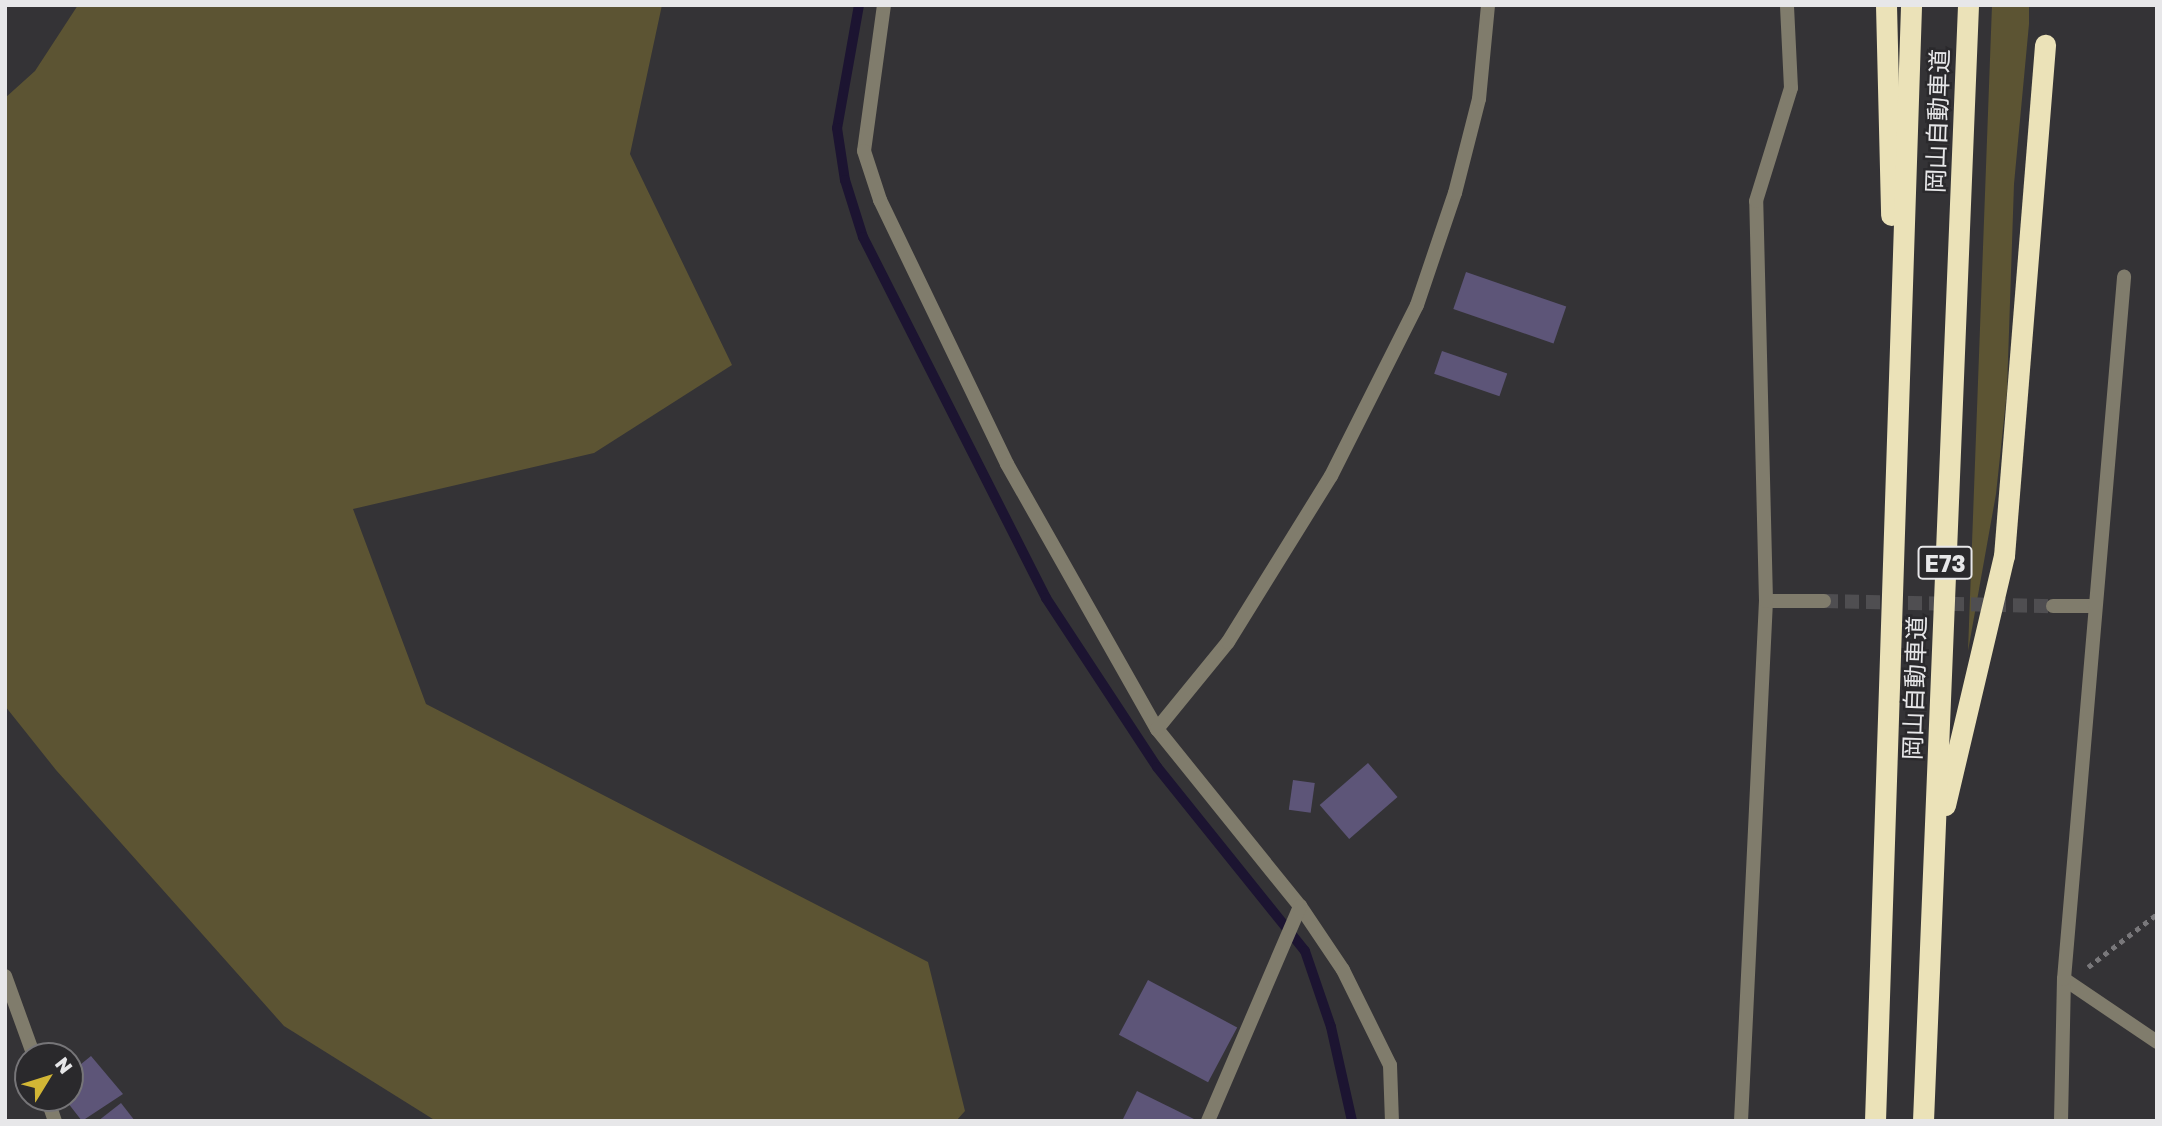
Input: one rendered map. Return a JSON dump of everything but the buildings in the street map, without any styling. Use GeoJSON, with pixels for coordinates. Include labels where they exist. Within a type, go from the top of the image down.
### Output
{"type":"FeatureCollection","features":[{"type":"Feature","properties":{"kind":"highway"},"geometry":{"type":"LineString","coordinates":[[1886,5],[1897,444]]}},
{"type":"Feature","properties":{"kind":"highway","name":"岡山自動車道"},"geometry":{"type":"LineString","coordinates":[[1875,1121],[1911,5]]}},
{"type":"Feature","properties":{"kind":"highway","name":"岡山自動車道"},"geometry":{"type":"LineString","coordinates":[[1923,1121],[1968,5]]}},
{"type":"Feature","properties":{"kind":"highway"},"geometry":{"type":"LineString","coordinates":[[1933,853],[2004,556],[2045,45]]}},
{"type":"Feature","properties":{"kind":"street"},"geometry":{"type":"LineString","coordinates":[[884,5],[864,151],[880,200],[1007,464],[1157,729],[1300,906],[1343,970],[1390,1065],[1392,1121]]}},
{"type":"Feature","properties":{"kind":"street"},"geometry":{"type":"LineString","coordinates":[[1157,729],[1228,642],[1331,476],[1417,305],[1455,194],[1479,99],[1488,5]]}},
{"type":"Feature","properties":{"kind":"street"},"geometry":{"type":"LineString","coordinates":[[1741,1121],[1766,601],[1756,201],[1791,88],[1787,5]]}},
{"type":"Feature","properties":{"kind":"street"},"geometry":{"type":"LineString","coordinates":[[2061,1121],[2064,979],[2124,277]]}},
{"type":"Feature","properties":{"kind":"street"},"geometry":{"type":"LineString","coordinates":[[1766,601],[1824,601]]}},
{"type":"Feature","properties":{"kind":"street"},"geometry":{"type":"LineString","coordinates":[[2053,606],[2095,606]]}},
{"type":"Feature","properties":{"kind":"street"},"geometry":{"type":"LineString","coordinates":[[1208,1121],[1300,906]]}},
{"type":"Feature","properties":{"kind":"street"},"geometry":{"type":"LineString","coordinates":[[5,976],[29,1042]]}},
{"type":"Feature","properties":{"kind":"street"},"geometry":{"type":"LineString","coordinates":[[2064,979],[2157,1042]]}},
{"type":"Feature","properties":{"kind":"path"},"geometry":{"type":"LineString","coordinates":[[2064,979],[2085,970],[2157,914]]}},
{"type":"Feature","properties":{"kind":"shaded area"},"geometry":{"type":"Polygon","coordinates":[[[78,5],[662,5],[630,154],[732,365],[594,453],[353,509],[426,704],[928,962],[965,1111],[956,1121],[436,1121],[284,1026],[56,770],[5,706],[5,98],[35,71],[78,5]]]}},
{"type":"Feature","properties":{"kind":"shaded area"},"geometry":{"type":"Polygon","coordinates":[[[1992,5],[2029,5],[2029,24],[2014,184],[2007,391],[1996,494],[1968,651],[1992,5]]]}},
{"type":"Feature","properties":{"kind":"waterway"},"geometry":{"type":"LineString","coordinates":[[859,5],[837,128],[845,180],[863,237],[1046,598],[1157,767],[1305,951],[1331,1027],[1352,1121]]}},
{"type":"Feature","properties":{"kind":"tunnel"},"geometry":{"type":"LineString","coordinates":[[1824,601],[2053,606]]}}]}
